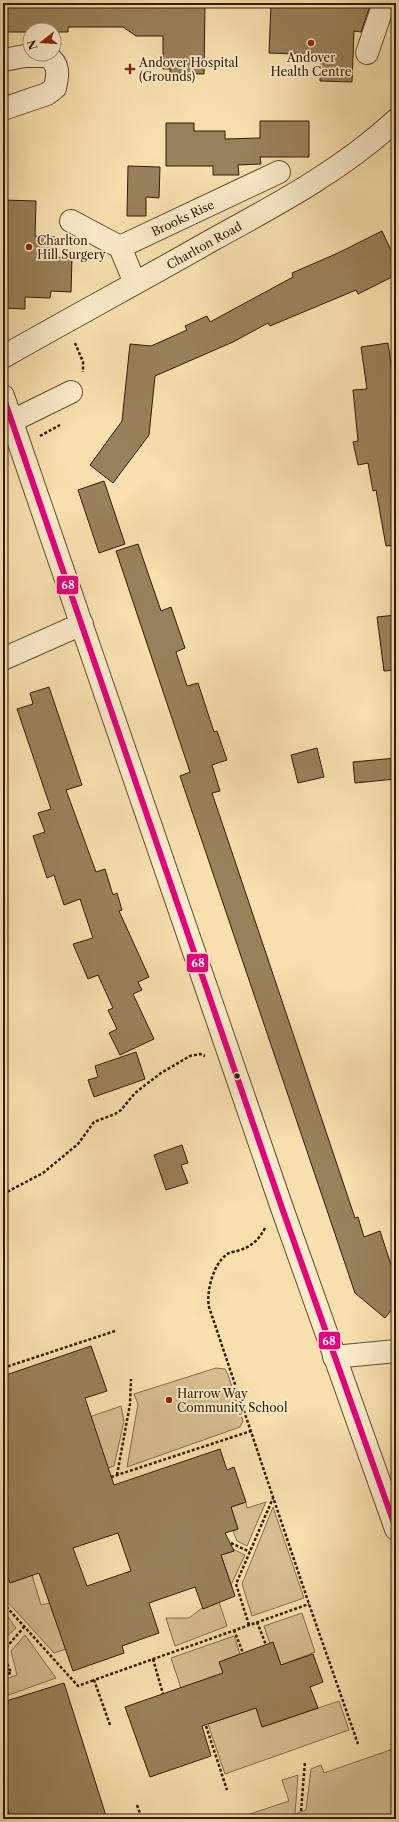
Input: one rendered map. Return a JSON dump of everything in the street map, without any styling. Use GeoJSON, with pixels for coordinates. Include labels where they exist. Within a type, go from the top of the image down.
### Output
{"type":"FeatureCollection","features":[{"type":"Feature","properties":{"kind":"street"},"geometry":{"type":"LineString","coordinates":[[367,53],[384,3]]}},
{"type":"Feature","properties":{"kind":"street"},"geometry":{"type":"LineString","coordinates":[[3,60],[25,56],[47,56],[55,64],[58,70],[55,88],[47,94],[3,108]]}},
{"type":"Feature","properties":{"kind":"street","name":"Charlton Road"},"geometry":{"type":"LineString","coordinates":[[3,357],[277,205],[347,160],[396,120]]}},
{"type":"Feature","properties":{"kind":"street","name":"Brooks Rise"},"geometry":{"type":"LineString","coordinates":[[120,247],[279,172]]}},
{"type":"Feature","properties":{"kind":"street"},"geometry":{"type":"LineString","coordinates":[[71,221],[120,247],[136,283]]}},
{"type":"Feature","properties":{"kind":"street"},"geometry":{"type":"LineString","coordinates":[[12,421],[71,392]]}},
{"type":"Feature","properties":{"kind":"street"},"geometry":{"type":"LineString","coordinates":[[3,396],[334,1357],[395,1520]]}},
{"type":"Feature","properties":{"kind":"street"},"geometry":{"type":"LineString","coordinates":[[3,659],[82,624]]}},
{"type":"Feature","properties":{"kind":"street"},"geometry":{"type":"LineString","coordinates":[[334,1357],[396,1352]]}},
{"type":"Feature","properties":{"kind":"path"},"geometry":{"type":"LineString","coordinates":[[3,1194],[43,1173],[78,1144],[94,1122],[116,1114],[135,1093],[161,1073],[190,1056],[200,1054],[214,1060],[229,1051]]}},
{"type":"Feature","properties":{"kind":"path"},"geometry":{"type":"LineString","coordinates":[[239,1251],[227,1254],[221,1260],[208,1288],[207,1298],[250,1432],[274,1497],[309,1604],[358,1744]]}},
{"type":"Feature","properties":{"kind":"path"},"geometry":{"type":"LineString","coordinates":[[3,1368],[116,1331]]}},
{"type":"Feature","properties":{"kind":"path"},"geometry":{"type":"LineString","coordinates":[[117,1475],[130,1404],[131,1379]]}},
{"type":"Feature","properties":{"kind":"path"},"geometry":{"type":"LineString","coordinates":[[111,1477],[250,1432]]}},
{"type":"Feature","properties":{"kind":"path"},"geometry":{"type":"LineString","coordinates":[[249,1625],[236,1584],[274,1497]]}},
{"type":"Feature","properties":{"kind":"path"},"geometry":{"type":"LineString","coordinates":[[231,1543],[250,1552]]}},
{"type":"Feature","properties":{"kind":"path"},"geometry":{"type":"LineString","coordinates":[[3,1603],[78,1686],[309,1604]]}},
{"type":"Feature","properties":{"kind":"path"},"geometry":{"type":"LineString","coordinates":[[257,1622],[266,1645]]}},
{"type":"Feature","properties":{"kind":"path"},"geometry":{"type":"LineString","coordinates":[[3,1676],[11,1672],[7,1663],[4,1649],[24,1626]]}},
{"type":"Feature","properties":{"kind":"path"},"geometry":{"type":"LineString","coordinates":[[234,1630],[243,1653]]}},
{"type":"Feature","properties":{"kind":"path"},"geometry":{"type":"LineString","coordinates":[[153,1659],[164,1694]]}},
{"type":"Feature","properties":{"kind":"path"},"geometry":{"type":"LineString","coordinates":[[94,1680],[110,1725]]}},
{"type":"Feature","properties":{"kind":"path"},"geometry":{"type":"LineString","coordinates":[[206,1726],[227,1790]]}},
{"type":"Feature","properties":{"kind":"path"},"geometry":{"type":"LineString","coordinates":[[301,1811],[305,1762]]}},
{"type":"Feature","properties":{"kind":"path"},"geometry":{"type":"LineString","coordinates":[[136,1805],[142,1819]]}},
{"type":"Feature","properties":{"kind":"shaded area"},"geometry":{"type":"Polygon","coordinates":[[[216,1368],[225,1369],[228,1375],[243,1421],[240,1427],[127,1467],[138,1404],[134,1394],[216,1368]]]}},
{"type":"Feature","properties":{"kind":"shaded area"},"geometry":{"type":"Polygon","coordinates":[[[121,1406],[124,1421],[114,1466],[108,1468],[81,1420],[121,1406]]]}},
{"type":"Feature","properties":{"kind":"shaded area"},"geometry":{"type":"Polygon","coordinates":[[[246,1502],[247,1508],[266,1502],[247,1546],[237,1541],[233,1531],[238,1529],[231,1507],[246,1502]]]}},
{"type":"Feature","properties":{"kind":"shaded area"},"geometry":{"type":"Polygon","coordinates":[[[273,1507],[304,1598],[252,1616],[242,1584],[273,1507]]]}},
{"type":"Feature","properties":{"kind":"shaded area"},"geometry":{"type":"Polygon","coordinates":[[[233,1549],[245,1555],[231,1585],[221,1555],[234,1551],[233,1549]]]}},
{"type":"Feature","properties":{"kind":"shaded area"},"geometry":{"type":"Polygon","coordinates":[[[3,1563],[10,1583],[32,1575],[41,1605],[50,1603],[66,1649],[54,1653],[5,1599],[3,1592],[3,1563]]]}},
{"type":"Feature","properties":{"kind":"shaded area"},"geometry":{"type":"Polygon","coordinates":[[[219,1602],[227,1626],[175,1646],[166,1618],[189,1618],[202,1608],[203,1609],[219,1602]]]}},
{"type":"Feature","properties":{"kind":"shaded area"},"geometry":{"type":"Polygon","coordinates":[[[3,1610],[16,1628],[6,1637],[3,1644],[3,1610]]]}},
{"type":"Feature","properties":{"kind":"shaded area"},"geometry":{"type":"Polygon","coordinates":[[[302,1613],[315,1652],[281,1665],[273,1643],[270,1644],[264,1626],[302,1613]]]}},
{"type":"Feature","properties":{"kind":"shaded area"},"geometry":{"type":"Polygon","coordinates":[[[25,1635],[56,1678],[3,1697],[3,1680],[17,1675],[11,1651],[25,1635]]]}},
{"type":"Feature","properties":{"kind":"shaded area"},"geometry":{"type":"Polygon","coordinates":[[[234,1636],[240,1654],[220,1662],[223,1673],[181,1688],[171,1658],[234,1636]]]}},
{"type":"Feature","properties":{"kind":"shaded area"},"geometry":{"type":"Polygon","coordinates":[[[339,1701],[349,1730],[225,1774],[208,1724],[256,1708],[263,1727],[339,1701]]]}},
{"type":"Feature","properties":{"kind":"shaded area"},"geometry":{"type":"Polygon","coordinates":[[[396,1748],[396,1819],[235,1819],[289,1801],[282,1780],[298,1775],[295,1814],[306,1810],[311,1769],[321,1765],[324,1773],[396,1748]]]}},
{"type":"Feature","properties":{"kind":"building"},"geometry":{"type":"Polygon","coordinates":[[[3,3],[205,3],[204,74],[170,73],[170,69],[163,69],[163,36],[136,36],[123,27],[68,27],[68,32],[62,32],[62,22],[22,22],[22,32],[3,32],[3,3]]]}},
{"type":"Feature","properties":{"kind":"building","name":"Andover Health Centre"},"geometry":{"type":"Polygon","coordinates":[[[271,3],[371,3],[361,32],[354,31],[352,82],[320,81],[321,55],[269,53],[271,3]]]}},
{"type":"Feature","properties":{"kind":"building"},"geometry":{"type":"Polygon","coordinates":[[[260,121],[309,121],[309,157],[260,157],[261,164],[238,165],[239,175],[213,175],[213,166],[166,166],[166,123],[194,123],[194,131],[225,131],[225,139],[260,138],[260,121]]]}},
{"type":"Feature","properties":{"kind":"building"},"geometry":{"type":"Polygon","coordinates":[[[128,166],[160,167],[159,198],[146,197],[146,216],[127,216],[128,166]]]}},
{"type":"Feature","properties":{"kind":"building","name":"Charlton Hill Surgery"},"geometry":{"type":"Polygon","coordinates":[[[3,200],[36,201],[35,236],[55,237],[55,257],[72,258],[71,292],[51,291],[50,298],[25,297],[25,309],[3,308],[3,200]]]}},
{"type":"Feature","properties":{"kind":"building"},"geometry":{"type":"Polygon","coordinates":[[[382,231],[396,261],[396,275],[358,294],[356,290],[270,326],[268,323],[233,342],[155,376],[149,435],[113,483],[90,465],[122,421],[130,344],[151,346],[187,330],[185,326],[207,316],[210,322],[293,277],[292,273],[338,253],[382,231]]]}},
{"type":"Feature","properties":{"kind":"building"},"geometry":{"type":"Polygon","coordinates":[[[388,343],[394,387],[396,387],[396,545],[386,546],[376,490],[373,491],[368,463],[358,465],[353,442],[358,441],[353,390],[367,389],[361,347],[388,343]]]}},
{"type":"Feature","properties":{"kind":"building"},"geometry":{"type":"Polygon","coordinates":[[[104,481],[125,544],[99,553],[78,490],[104,481]]]}},
{"type":"Feature","properties":{"kind":"building"},"geometry":{"type":"Polygon","coordinates":[[[138,544],[161,611],[171,607],[185,648],[176,652],[187,686],[198,683],[214,732],[217,731],[227,760],[212,765],[220,791],[212,793],[355,1218],[358,1217],[364,1237],[380,1231],[396,1280],[396,1304],[385,1318],[355,1293],[180,776],[190,772],[116,551],[138,544]]]}},
{"type":"Feature","properties":{"kind":"building"},"geometry":{"type":"Polygon","coordinates":[[[396,615],[396,670],[384,671],[377,617],[396,615]]]}},
{"type":"Feature","properties":{"kind":"building"},"geometry":{"type":"Polygon","coordinates":[[[49,687],[82,785],[66,790],[96,872],[105,869],[113,895],[117,893],[122,910],[119,911],[149,977],[138,982],[142,990],[133,994],[154,1039],[120,1055],[109,1033],[117,1029],[108,1010],[113,1008],[98,975],[88,979],[73,944],[93,938],[80,899],[64,905],[54,875],[47,878],[33,836],[45,832],[38,813],[51,809],[17,709],[33,704],[30,693],[49,687]]]}},
{"type":"Feature","properties":{"kind":"building"},"geometry":{"type":"Polygon","coordinates":[[[317,748],[324,777],[298,783],[291,755],[317,748]]]}},
{"type":"Feature","properties":{"kind":"building"},"geometry":{"type":"Polygon","coordinates":[[[396,758],[396,779],[355,783],[353,762],[396,758]]]}},
{"type":"Feature","properties":{"kind":"building"},"geometry":{"type":"Polygon","coordinates":[[[136,1052],[145,1079],[94,1097],[88,1080],[98,1077],[95,1066],[136,1052]]]}},
{"type":"Feature","properties":{"kind":"building"},"geometry":{"type":"Polygon","coordinates":[[[182,1145],[188,1163],[181,1165],[188,1183],[166,1190],[154,1155],[182,1145]]]}},
{"type":"Feature","properties":{"kind":"building"},"geometry":{"type":"Polygon","coordinates":[[[91,1346],[107,1391],[85,1398],[114,1485],[220,1449],[227,1470],[234,1467],[246,1502],[231,1507],[238,1529],[225,1533],[234,1551],[221,1555],[235,1596],[203,1609],[195,1587],[149,1603],[159,1633],[122,1646],[124,1653],[73,1671],[39,1573],[10,1583],[3,1563],[3,1376],[91,1346]],[[118,1533],[73,1548],[87,1586],[131,1571],[118,1533]]]}},
{"type":"Feature","properties":{"kind":"building"},"geometry":{"type":"Polygon","coordinates":[[[273,1642],[281,1665],[313,1654],[323,1682],[310,1687],[318,1708],[262,1727],[256,1708],[202,1726],[211,1756],[150,1777],[125,1707],[223,1673],[219,1662],[273,1642]]]}},
{"type":"Feature","properties":{"kind":"building"},"geometry":{"type":"Polygon","coordinates":[[[64,1683],[107,1819],[11,1819],[3,1796],[3,1702],[64,1683]]]}},
{"type":"Feature","properties":{"kind":"transit line","name":"68"},"geometry":{"type":"LineString","coordinates":[[3,396],[282,1208],[396,1529]]}},
{"type":"Feature","properties":{"kind":"place","name":"Andover Health Centre"},"geometry":{"type":"Point","coordinates":[311,43]}},
{"type":"Feature","properties":{"kind":"place","name":"Andover Hospital (Grounds)"},"geometry":{"type":"Point","coordinates":[130,69]}},
{"type":"Feature","properties":{"kind":"place","name":"Charlton Hill Surgery"},"geometry":{"type":"Point","coordinates":[29,247]}},
{"type":"Feature","properties":{"kind":"place","name":"Harrow Way Community School"},"geometry":{"type":"Point","coordinates":[169,1400]}}]}
